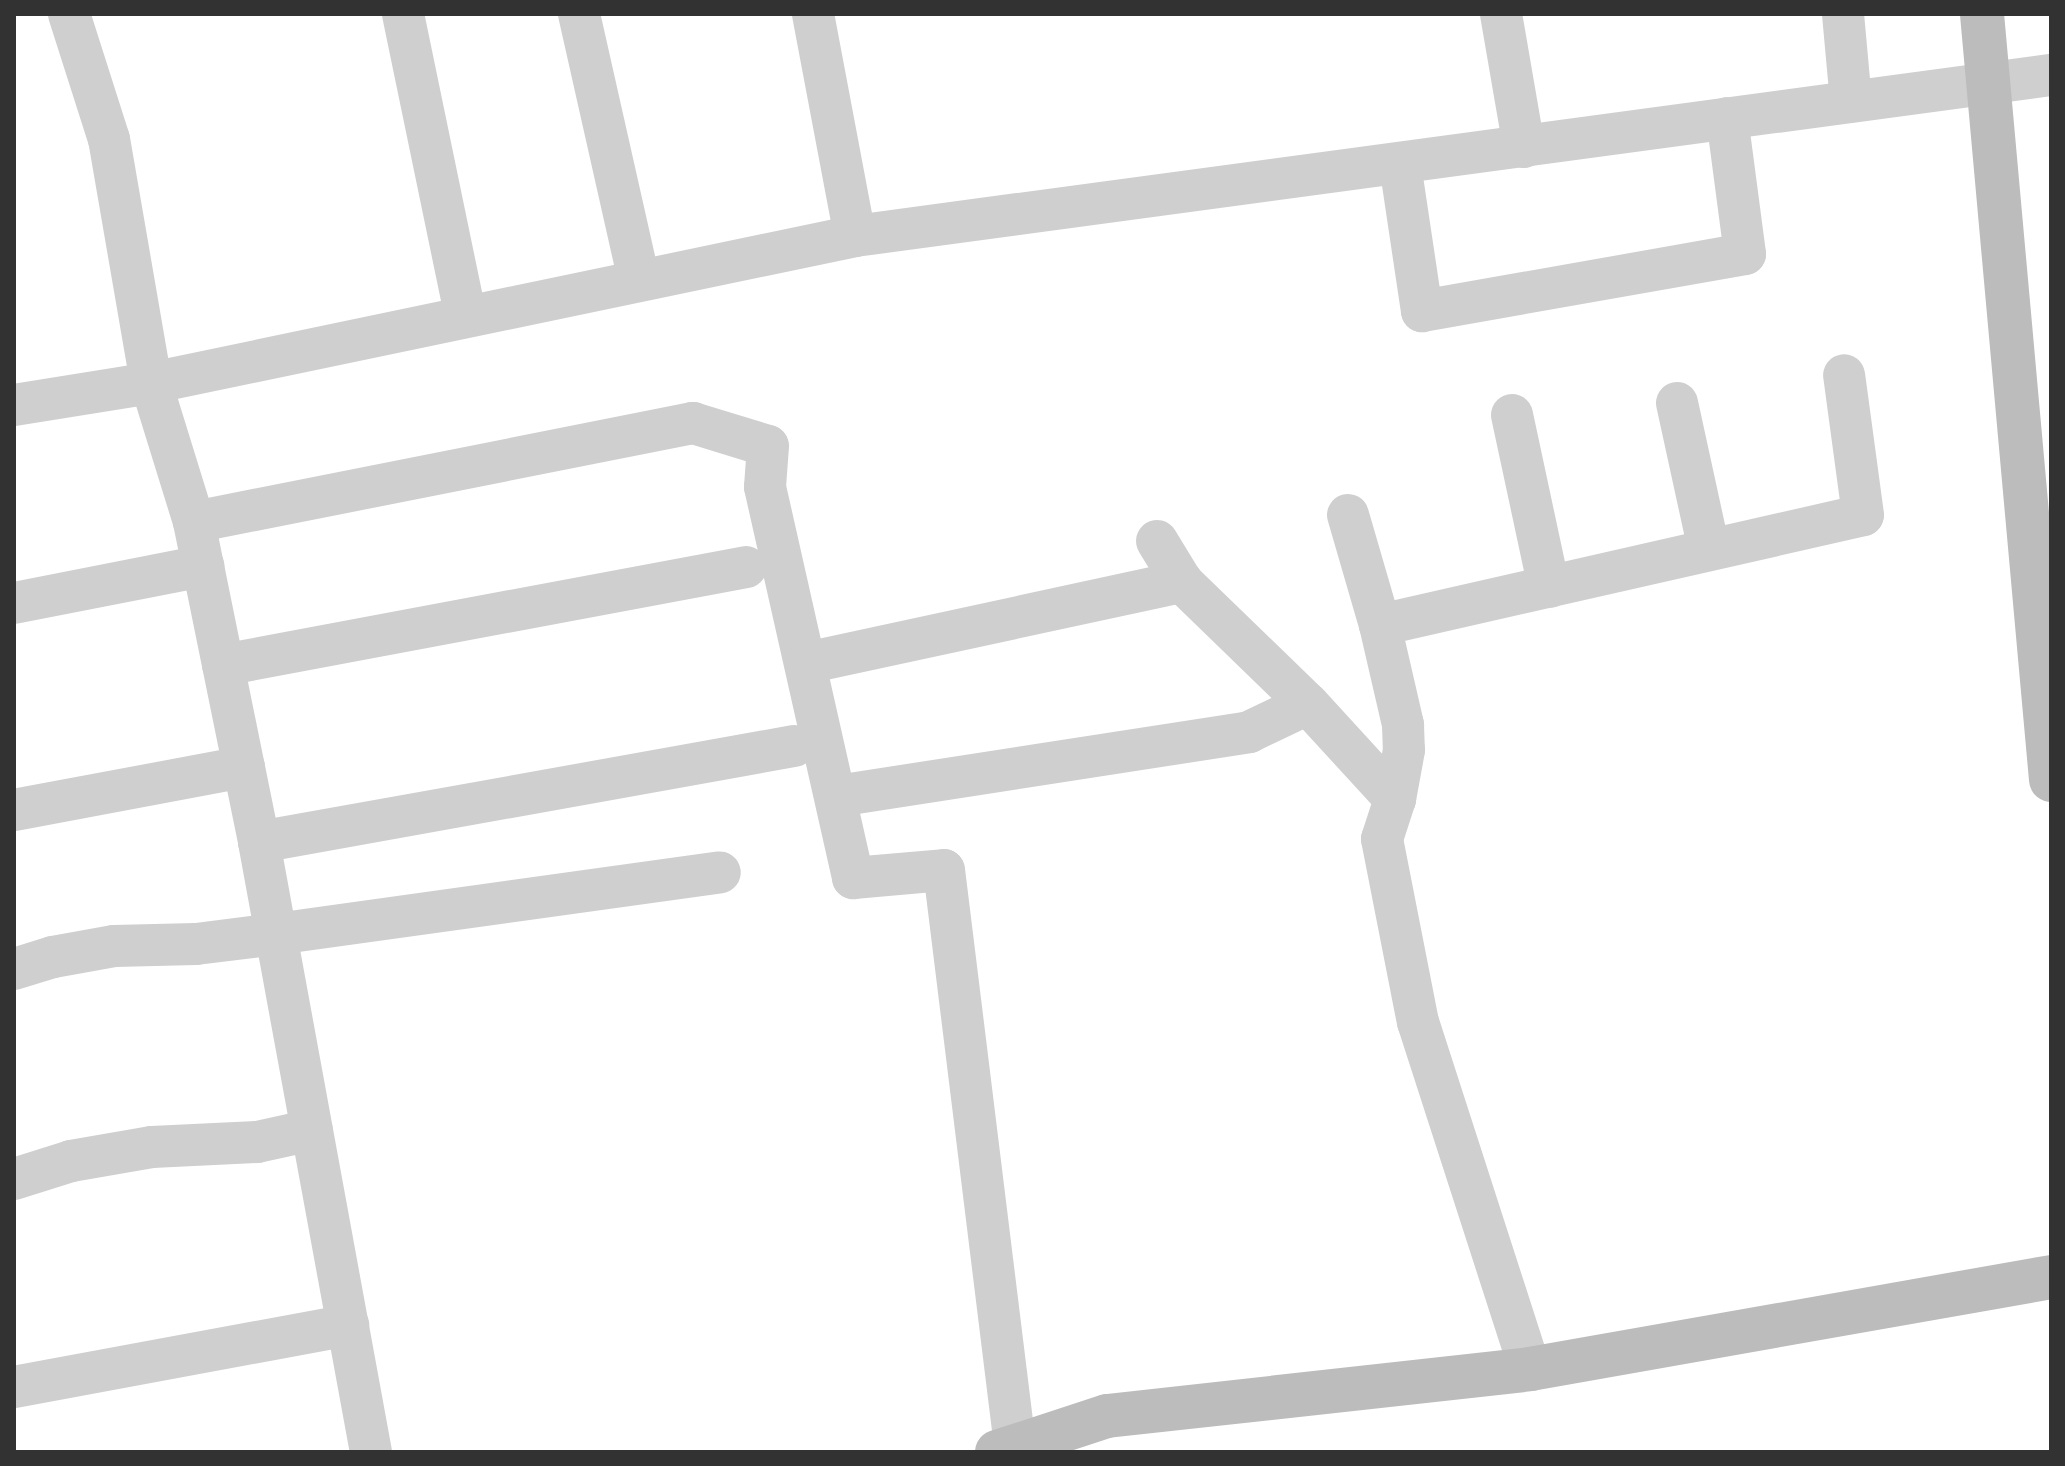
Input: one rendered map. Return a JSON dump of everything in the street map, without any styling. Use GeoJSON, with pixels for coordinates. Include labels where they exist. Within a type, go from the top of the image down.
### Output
{"type":"FeatureCollection","features":[{"type":"Feature","properties":{"kind":"street"},"geometry":{"type":"LineString","coordinates":[[69,14],[109,139],[151,383],[194,522],[259,842],[371,1452]]}},
{"type":"Feature","properties":{"kind":"street"},"geometry":{"type":"LineString","coordinates":[[403,14],[466,317]]}},
{"type":"Feature","properties":{"kind":"street"},"geometry":{"type":"LineString","coordinates":[[579,14],[639,280]]}},
{"type":"Feature","properties":{"kind":"street"},"geometry":{"type":"LineString","coordinates":[[813,14],[855,236]]}},
{"type":"Feature","properties":{"kind":"street"},"geometry":{"type":"LineString","coordinates":[[1501,14],[1524,147]]}},
{"type":"Feature","properties":{"kind":"street"},"geometry":{"type":"LineString","coordinates":[[1843,14],[1851,102]]}},
{"type":"Feature","properties":{"kind":"street"},"geometry":{"type":"LineString","coordinates":[[1982,14],[2051,780]]}},
{"type":"Feature","properties":{"kind":"street"},"geometry":{"type":"LineString","coordinates":[[14,405],[151,383],[855,236],[2051,75]]}},
{"type":"Feature","properties":{"kind":"street"},"geometry":{"type":"LineString","coordinates":[[1400,164],[1422,311],[1745,254],[1727,118]]}},
{"type":"Feature","properties":{"kind":"street"},"geometry":{"type":"LineString","coordinates":[[1380,625],[1863,515],[1844,375]]}},
{"type":"Feature","properties":{"kind":"street"},"geometry":{"type":"LineString","coordinates":[[1677,403],[1709,550]]}},
{"type":"Feature","properties":{"kind":"street"},"geometry":{"type":"LineString","coordinates":[[1512,415],[1549,587]]}},
{"type":"Feature","properties":{"kind":"street"},"geometry":{"type":"LineString","coordinates":[[194,522],[693,423],[768,446],[765,487],[853,878],[944,870],[1006,1449],[1107,1416],[1530,1369],[2051,1277]]}},
{"type":"Feature","properties":{"kind":"street"},"geometry":{"type":"LineString","coordinates":[[1348,515],[1380,625],[1403,725],[1404,750],[1395,799],[1382,839],[1418,1022],[1530,1369]]}},
{"type":"Feature","properties":{"kind":"street"},"geometry":{"type":"LineString","coordinates":[[1157,541],[1182,582],[1308,704],[1395,799]]}},
{"type":"Feature","properties":{"kind":"street"},"geometry":{"type":"LineString","coordinates":[[14,603],[203,566]]}},
{"type":"Feature","properties":{"kind":"street"},"geometry":{"type":"LineString","coordinates":[[223,665],[746,567]]}},
{"type":"Feature","properties":{"kind":"street"},"geometry":{"type":"LineString","coordinates":[[806,663],[1182,582]]}},
{"type":"Feature","properties":{"kind":"street"},"geometry":{"type":"LineString","coordinates":[[837,796],[1249,732],[1308,704]]}},
{"type":"Feature","properties":{"kind":"street"},"geometry":{"type":"LineString","coordinates":[[259,842],[794,746]]}},
{"type":"Feature","properties":{"kind":"street"},"geometry":{"type":"LineString","coordinates":[[14,810],[244,767]]}},
{"type":"Feature","properties":{"kind":"street"},"geometry":{"type":"LineString","coordinates":[[14,969],[53,957],[114,946],[196,944],[720,872]]}},
{"type":"Feature","properties":{"kind":"street"},"geometry":{"type":"LineString","coordinates":[[14,1179],[71,1161],[138,1149],[257,1142],[312,1130]]}},
{"type":"Feature","properties":{"kind":"street"},"geometry":{"type":"LineString","coordinates":[[14,1387],[348,1325]]}}]}
